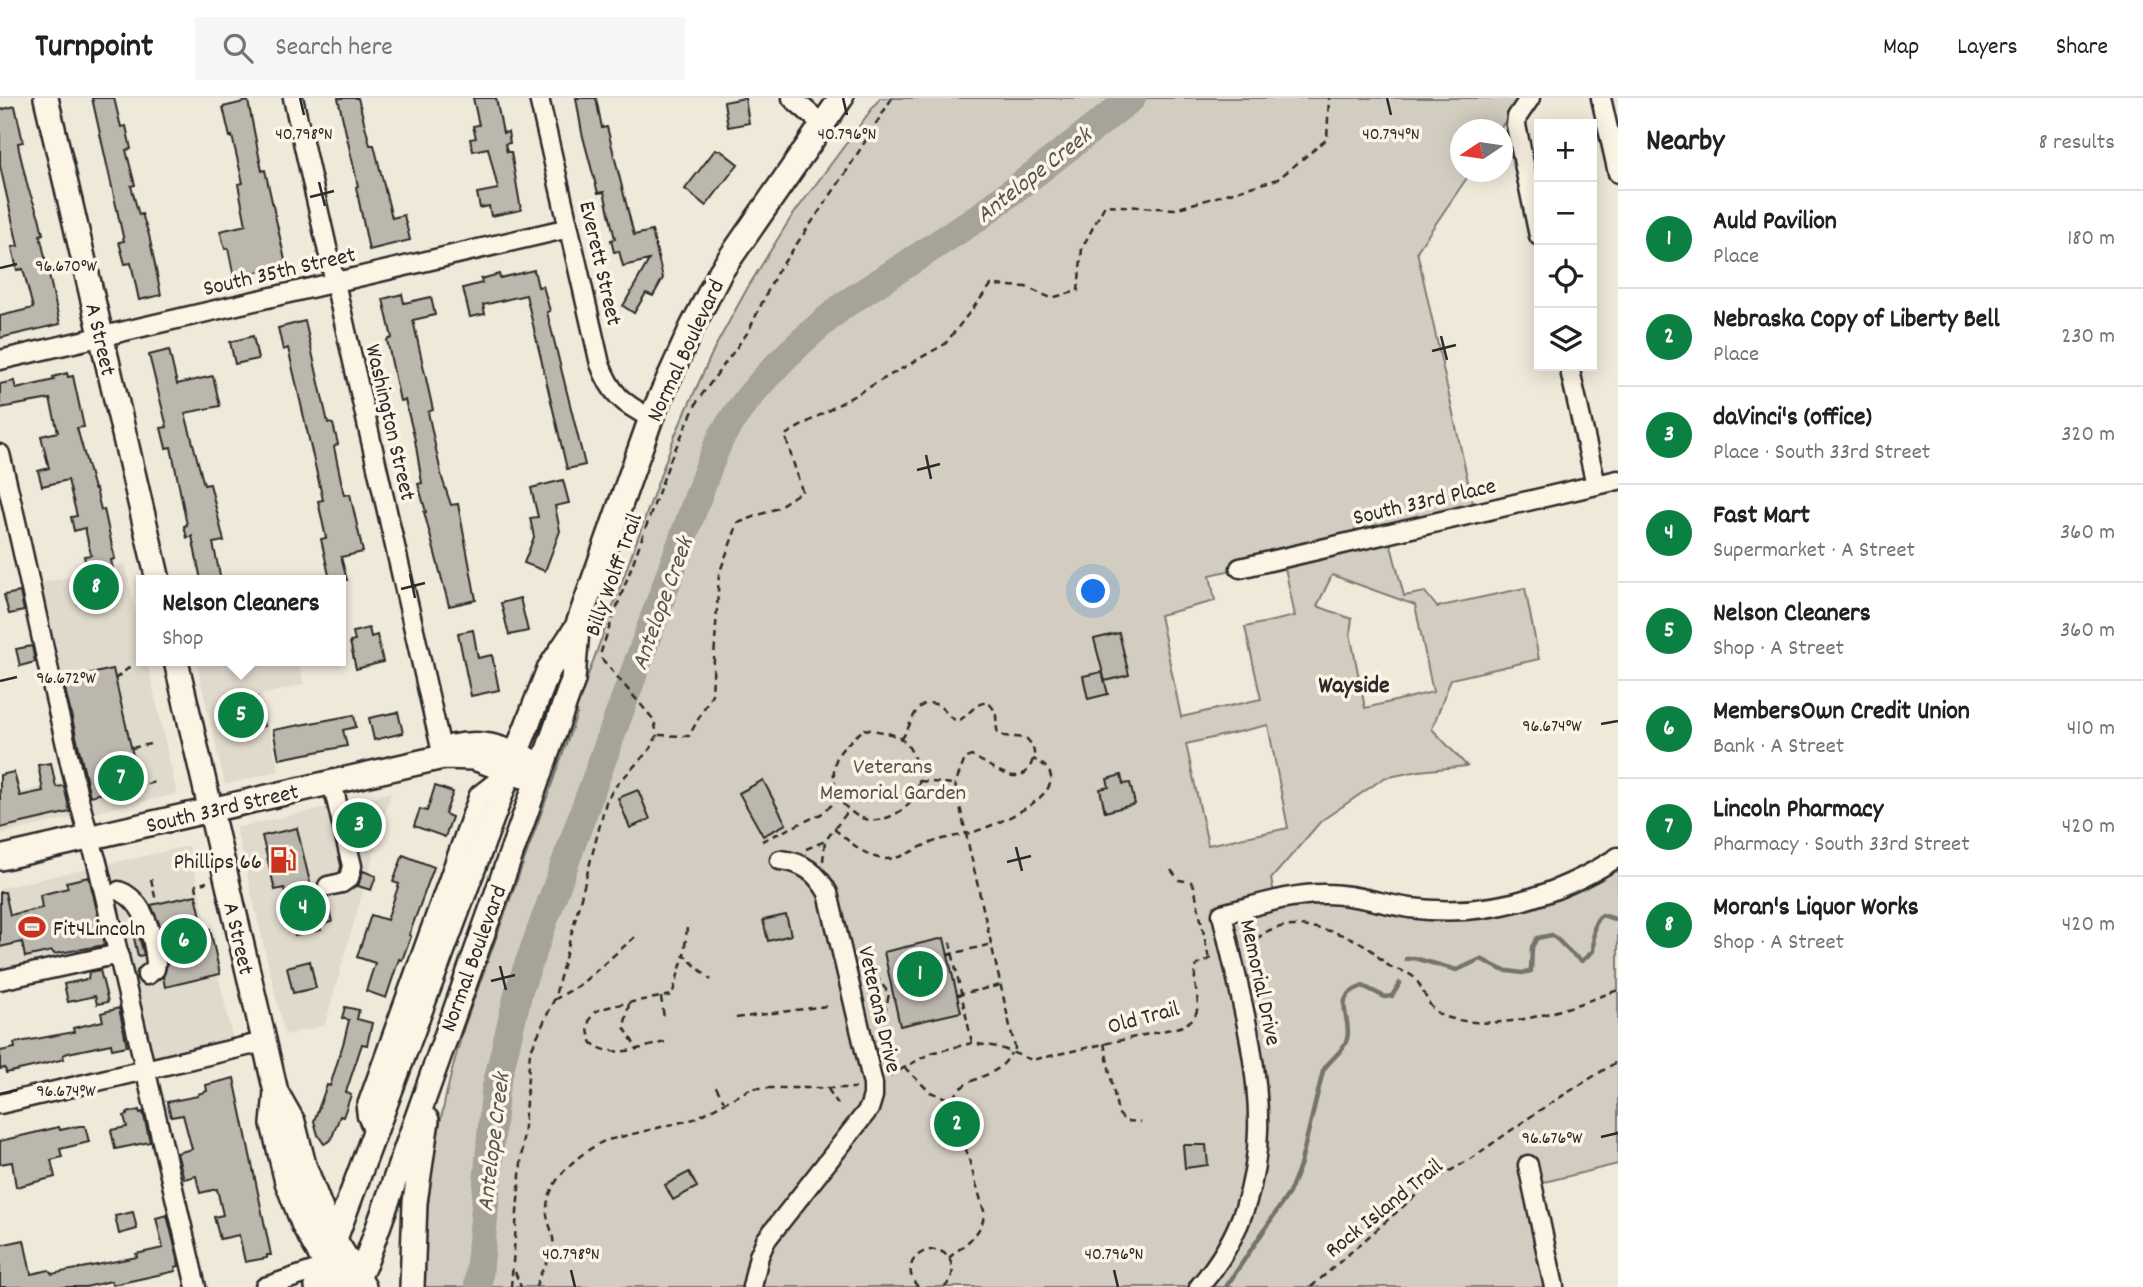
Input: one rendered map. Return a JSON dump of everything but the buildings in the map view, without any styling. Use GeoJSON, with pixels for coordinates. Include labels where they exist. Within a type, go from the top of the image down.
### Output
{"type":"FeatureCollection","features":[{"type":"Feature","properties":{"kind":"main road","name":"A Street"},"geometry":{"type":"LineString","coordinates":[[46,98],[157,575]]}},
{"type":"Feature","properties":{"kind":"main road","name":"Normal Boulevard"},"geometry":{"type":"LineString","coordinates":[[321,1277],[513,762],[549,669],[577,627],[668,377],[721,271],[841,98]]}},
{"type":"Feature","properties":{"kind":"main road","name":"Normal Boulevard"},"geometry":{"type":"LineString","coordinates":[[354,1285],[366,1261],[573,680],[577,627]]}},
{"type":"Feature","properties":{"kind":"main road","name":"A Street"},"geometry":{"type":"LineString","coordinates":[[177,666],[276,1093],[293,1122],[314,1192],[354,1285]]}},
{"type":"Feature","properties":{"kind":"main road","name":"South 33rd Street"},"geometry":{"type":"LineString","coordinates":[[0,858],[443,757],[452,747],[468,743],[494,745],[513,762],[539,773]]}},
{"type":"Feature","properties":{"kind":"main road"},"geometry":{"type":"LineString","coordinates":[[412,1287],[412,1233],[418,1171],[449,1022]]}},
{"type":"Feature","properties":{"kind":"main road","name":"A Street"},"geometry":{"type":"LineString","coordinates":[[276,1093],[273,1124],[287,1182],[321,1277],[354,1285]]}},
{"type":"Feature","properties":{"kind":"street","name":"Washington Street"},"geometry":{"type":"LineString","coordinates":[[293,98],[443,757]]}},
{"type":"Feature","properties":{"kind":"street","name":"Everett Street"},"geometry":{"type":"LineString","coordinates":[[538,98],[600,364],[610,388],[623,401],[651,418]]}},
{"type":"Feature","properties":{"kind":"street"},"geometry":{"type":"LineString","coordinates":[[792,98],[822,124]]}},
{"type":"Feature","properties":{"kind":"street"},"geometry":{"type":"LineString","coordinates":[[1530,98],[1517,117],[1517,137],[1534,214]]}},
{"type":"Feature","properties":{"kind":"street"},"geometry":{"type":"LineString","coordinates":[[1601,98],[1618,173]]}},
{"type":"Feature","properties":{"kind":"street","name":"South 35th Street"},"geometry":{"type":"LineString","coordinates":[[0,360],[569,229]]}},
{"type":"Feature","properties":{"kind":"street"},"geometry":{"type":"LineString","coordinates":[[1570,371],[1596,485]]}},
{"type":"Feature","properties":{"kind":"street"},"geometry":{"type":"LineString","coordinates":[[0,454],[18,524],[41,640],[97,862],[196,1287]]}},
{"type":"Feature","properties":{"kind":"street","name":"South 33rd Place"},"geometry":{"type":"LineString","coordinates":[[1240,568],[1618,480]]}},
{"type":"Feature","properties":{"kind":"street"},"geometry":{"type":"LineString","coordinates":[[328,886],[342,883],[349,878],[352,866],[332,782]]}},
{"type":"Feature","properties":{"kind":"street","name":"Memorial Drive"},"geometry":{"type":"LineString","coordinates":[[1199,1287],[1227,1248],[1238,1225],[1251,1185],[1258,1146],[1256,1074],[1222,914],[1288,899],[1325,894],[1349,895],[1420,909],[1485,908],[1518,902],[1553,891],[1618,857]]}},
{"type":"Feature","properties":{"kind":"street","name":"Veterans Drive"},"geometry":{"type":"LineString","coordinates":[[752,1287],[759,1256],[766,1240],[869,1109],[873,1096],[873,1084],[828,893],[813,872],[792,861],[780,860]]}},
{"type":"Feature","properties":{"kind":"street"},"geometry":{"type":"LineString","coordinates":[[117,889],[140,925],[150,963],[147,975]]}},
{"type":"Feature","properties":{"kind":"street"},"geometry":{"type":"LineString","coordinates":[[0,980],[119,954]]}},
{"type":"Feature","properties":{"kind":"street"},"geometry":{"type":"LineString","coordinates":[[0,1104],[264,1042]]}},
{"type":"Feature","properties":{"kind":"street"},"geometry":{"type":"LineString","coordinates":[[1528,1165],[1555,1287]]}},
{"type":"Feature","properties":{"kind":"street"},"geometry":{"type":"LineString","coordinates":[[265,1287],[321,1277]]}},
{"type":"Feature","properties":{"kind":"path","name":"Billy Wolff Trail"},"geometry":{"type":"LineString","coordinates":[[657,735],[654,720],[604,663],[601,652],[671,458],[698,400],[748,332],[776,274],[843,177],[892,98]]}},
{"type":"Feature","properties":{"kind":"path"},"geometry":{"type":"LineString","coordinates":[[511,1287],[530,1052],[554,1000],[606,802],[614,788],[651,748],[657,735],[689,736],[712,694],[719,574],[738,523],[775,509],[802,491],[785,435],[945,344],[991,285],[1026,287],[1051,298],[1078,291],[1082,248],[1105,205],[1175,209],[1278,179],[1326,139],[1329,98]]}},
{"type":"Feature","properties":{"kind":"path"},"geometry":{"type":"LineString","coordinates":[[115,679],[131,666]]}},
{"type":"Feature","properties":{"kind":"path"},"geometry":{"type":"LineString","coordinates":[[901,739],[908,732],[913,716],[922,706],[938,705],[951,719],[958,721],[965,718],[976,705],[985,703],[995,711],[998,733],[1026,738],[1034,750],[1033,759],[1024,773],[1011,776],[998,772],[984,762],[967,757],[955,785],[1015,1048],[996,1072],[961,1087],[956,1093],[954,1101],[957,1110],[967,1114],[970,1121],[967,1128],[961,1132],[954,1132],[947,1124],[948,1116],[957,1110]]}},
{"type":"Feature","properties":{"kind":"path"},"geometry":{"type":"LineString","coordinates":[[864,729],[901,739],[913,754],[919,781],[909,806],[886,820],[858,818],[836,793],[833,767],[837,753],[864,729]]}},
{"type":"Feature","properties":{"kind":"path"},"geometry":{"type":"LineString","coordinates":[[132,748],[150,744]]}},
{"type":"Feature","properties":{"kind":"path"},"geometry":{"type":"LineString","coordinates":[[834,829],[864,852],[877,858],[890,859],[904,856],[929,843],[1004,822],[1045,793],[1051,780],[1044,764],[1033,759]]}},
{"type":"Feature","properties":{"kind":"path"},"geometry":{"type":"LineString","coordinates":[[919,781],[955,785]]}},
{"type":"Feature","properties":{"kind":"path"},"geometry":{"type":"LineString","coordinates":[[136,783],[140,786],[158,782]]}},
{"type":"Feature","properties":{"kind":"path"},"geometry":{"type":"LineString","coordinates":[[762,841],[821,814],[839,799]]}},
{"type":"Feature","properties":{"kind":"path"},"geometry":{"type":"LineString","coordinates":[[823,863],[825,841],[849,810]]}},
{"type":"Feature","properties":{"kind":"path"},"geometry":{"type":"LineString","coordinates":[[355,815],[369,812],[374,814]]}},
{"type":"Feature","properties":{"kind":"path"},"geometry":{"type":"LineString","coordinates":[[798,851],[825,841]]}},
{"type":"Feature","properties":{"kind":"path"},"geometry":{"type":"LineString","coordinates":[[1171,870],[1179,880],[1191,882],[1194,886],[1209,959],[1248,946],[1269,930],[1314,928],[1333,932],[1359,941],[1387,965],[1411,975],[1418,981],[1433,1009],[1443,1016],[1469,1021],[1534,1017],[1618,990]]}},
{"type":"Feature","properties":{"kind":"path"},"geometry":{"type":"LineString","coordinates":[[151,878],[156,901]]}},
{"type":"Feature","properties":{"kind":"path"},"geometry":{"type":"LineString","coordinates":[[197,891],[196,885],[207,882]]}},
{"type":"Feature","properties":{"kind":"path"},"geometry":{"type":"LineString","coordinates":[[665,1042],[616,1052],[605,1050],[596,1046],[589,1037],[589,1021],[596,1012],[672,995],[684,955],[687,928]]}},
{"type":"Feature","properties":{"kind":"path"},"geometry":{"type":"LineString","coordinates":[[554,1000],[581,984],[637,935]]}},
{"type":"Feature","properties":{"kind":"path"},"geometry":{"type":"LineString","coordinates":[[950,942],[950,954],[972,1043]]}},
{"type":"Feature","properties":{"kind":"path"},"geometry":{"type":"LineString","coordinates":[[950,954],[992,944]]}},
{"type":"Feature","properties":{"kind":"path"},"geometry":{"type":"LineString","coordinates":[[684,955],[711,980]]}},
{"type":"Feature","properties":{"kind":"path","name":"Old Trail"},"geometry":{"type":"LineString","coordinates":[[882,1079],[931,1053],[972,1043],[998,1047],[1032,1060],[1180,1027],[1190,1023],[1198,1007],[1194,974],[1197,965],[1209,959]]}},
{"type":"Feature","properties":{"kind":"path"},"geometry":{"type":"LineString","coordinates":[[871,975],[891,993],[886,1008],[879,1014]]}},
{"type":"Feature","properties":{"kind":"path"},"geometry":{"type":"LineString","coordinates":[[959,994],[1001,985]]}},
{"type":"Feature","properties":{"kind":"path"},"geometry":{"type":"LineString","coordinates":[[661,997],[664,1017]]}},
{"type":"Feature","properties":{"kind":"path"},"geometry":{"type":"LineString","coordinates":[[629,1004],[624,1027],[636,1049]]}},
{"type":"Feature","properties":{"kind":"path"},"geometry":{"type":"LineString","coordinates":[[736,1018],[826,1006]]}},
{"type":"Feature","properties":{"kind":"path"},"geometry":{"type":"LineString","coordinates":[[1104,1043],[1118,1113],[1125,1121],[1141,1122]]}},
{"type":"Feature","properties":{"kind":"path","name":"Rock Island Trail"},"geometry":{"type":"LineString","coordinates":[[1311,1287],[1431,1182],[1472,1158],[1540,1110],[1618,1061]]}},
{"type":"Feature","properties":{"kind":"path"},"geometry":{"type":"LineString","coordinates":[[904,1067],[930,1092],[954,1101]]}},
{"type":"Feature","properties":{"kind":"path"},"geometry":{"type":"LineString","coordinates":[[716,1087],[724,1101]]}},
{"type":"Feature","properties":{"kind":"path"},"geometry":{"type":"LineString","coordinates":[[536,1287],[553,1245],[547,1212],[549,1199],[565,1171],[578,1157],[604,1142],[694,1119],[752,1088],[864,1088]]}},
{"type":"Feature","properties":{"kind":"path"},"geometry":{"type":"LineString","coordinates":[[827,1088],[838,1104]]}},
{"type":"Feature","properties":{"kind":"path"},"geometry":{"type":"LineString","coordinates":[[949,1258],[979,1231],[984,1220],[961,1132]]}},
{"type":"Feature","properties":{"kind":"path"},"geometry":{"type":"LineString","coordinates":[[918,1287],[911,1275],[911,1268],[917,1255],[930,1250],[943,1253],[949,1258],[953,1271],[952,1278],[945,1287]]}},
{"type":"Feature","properties":{"kind":"path"},"geometry":{"type":"LineString","coordinates":[[513,1269],[521,1287]]}},
{"type":"Feature","properties":{"kind":"shaded area"},"geometry":{"type":"Polygon","coordinates":[[[125,564],[136,614],[136,666],[148,666],[177,794],[0,834],[0,797],[74,780],[29,586],[125,564]]]}},
{"type":"Feature","properties":{"kind":"shaded area"},"geometry":{"type":"Polygon","coordinates":[[[197,666],[299,666],[304,684],[261,695],[279,771],[225,785],[197,666]]]}},
{"type":"Feature","properties":{"kind":"shaded area"},"geometry":{"type":"Polygon","coordinates":[[[391,792],[325,1025],[285,1035],[236,828],[391,792]]]}},
{"type":"Feature","properties":{"kind":"shaded area"},"geometry":{"type":"Polygon","coordinates":[[[189,846],[235,1049],[146,1070],[119,954],[0,980],[0,888],[189,846]]]}},
{"type":"Feature","properties":{"kind":"green space","name":"Veterans Memorial Garden"},"geometry":{"type":"Polygon","coordinates":[[[880,98],[1521,98],[1507,119],[1450,119],[1450,182],[1464,182],[1417,251],[1475,513],[1388,534],[1404,596],[1425,592],[1437,607],[1525,588],[1539,659],[1451,679],[1432,729],[1467,766],[1384,778],[1321,821],[1271,879],[1276,902],[1364,898],[1502,905],[1618,857],[1618,1164],[1532,1185],[1554,1287],[424,1287],[427,1220],[434,1156],[464,1027],[675,435],[714,349],[790,219],[880,98]],[[1283,558],[1210,575],[1215,601],[1160,615],[1181,717],[1261,699],[1245,627],[1295,616],[1283,558]],[[1332,575],[1317,606],[1352,619],[1350,633],[1365,708],[1433,692],[1415,605],[1332,575]],[[1268,725],[1186,744],[1208,845],[1288,828],[1268,725]]]}},
{"type":"Feature","properties":{"kind":"waterway","name":"Antelope Creek"},"geometry":{"type":"LineString","coordinates":[[478,1287],[495,1091],[519,990],[709,466],[723,435],[764,379],[844,305],[979,217],[1132,98]]}},
{"type":"Feature","properties":{"kind":"waterway"},"geometry":{"type":"LineString","coordinates":[[1406,959],[1414,958],[1457,970],[1481,959],[1502,970],[1522,973],[1531,971],[1532,947],[1537,938],[1552,935],[1582,961],[1593,951],[1594,926],[1598,918],[1602,915],[1618,920]]}},
{"type":"Feature","properties":{"kind":"waterway"},"geometry":{"type":"LineString","coordinates":[[1226,1287],[1289,1193],[1300,1166],[1323,1071],[1347,1039],[1344,1009],[1347,996],[1363,986],[1385,997],[1392,996],[1400,983]]}},
{"type":"Feature","properties":{"kind":"place","name":"Moran's Liquor Works"},"geometry":{"type":"Point","coordinates":[96,587]}},
{"type":"Feature","properties":{"kind":"place","name":"Nelson Cleaners"},"geometry":{"type":"Point","coordinates":[241,715]}},
{"type":"Feature","properties":{"kind":"place","name":"Lincoln Pharmacy"},"geometry":{"type":"Point","coordinates":[121,778]}},
{"type":"Feature","properties":{"kind":"place","name":"daVinci's (office)"},"geometry":{"type":"Point","coordinates":[359,825]}},
{"type":"Feature","properties":{"kind":"place","name":"Phillips 66"},"geometry":{"type":"Point","coordinates":[283,860]}},
{"type":"Feature","properties":{"kind":"place","name":"Fast Mart"},"geometry":{"type":"Point","coordinates":[303,908]}},
{"type":"Feature","properties":{"kind":"place","name":"Fit4Lincoln"},"geometry":{"type":"Point","coordinates":[32,927]}},
{"type":"Feature","properties":{"kind":"place","name":"MembersOwn Credit Union"},"geometry":{"type":"Point","coordinates":[184,941]}},
{"type":"Feature","properties":{"kind":"place","name":"Auld Pavilion"},"geometry":{"type":"Point","coordinates":[920,974]}},
{"type":"Feature","properties":{"kind":"place","name":"Nebraska Copy of Liberty Bell"},"geometry":{"type":"Point","coordinates":[957,1124]}},
{"type":"Feature","properties":{"kind":"district","name":"Wayside"},"geometry":{"type":"Point","coordinates":[1354,684]}}]}
